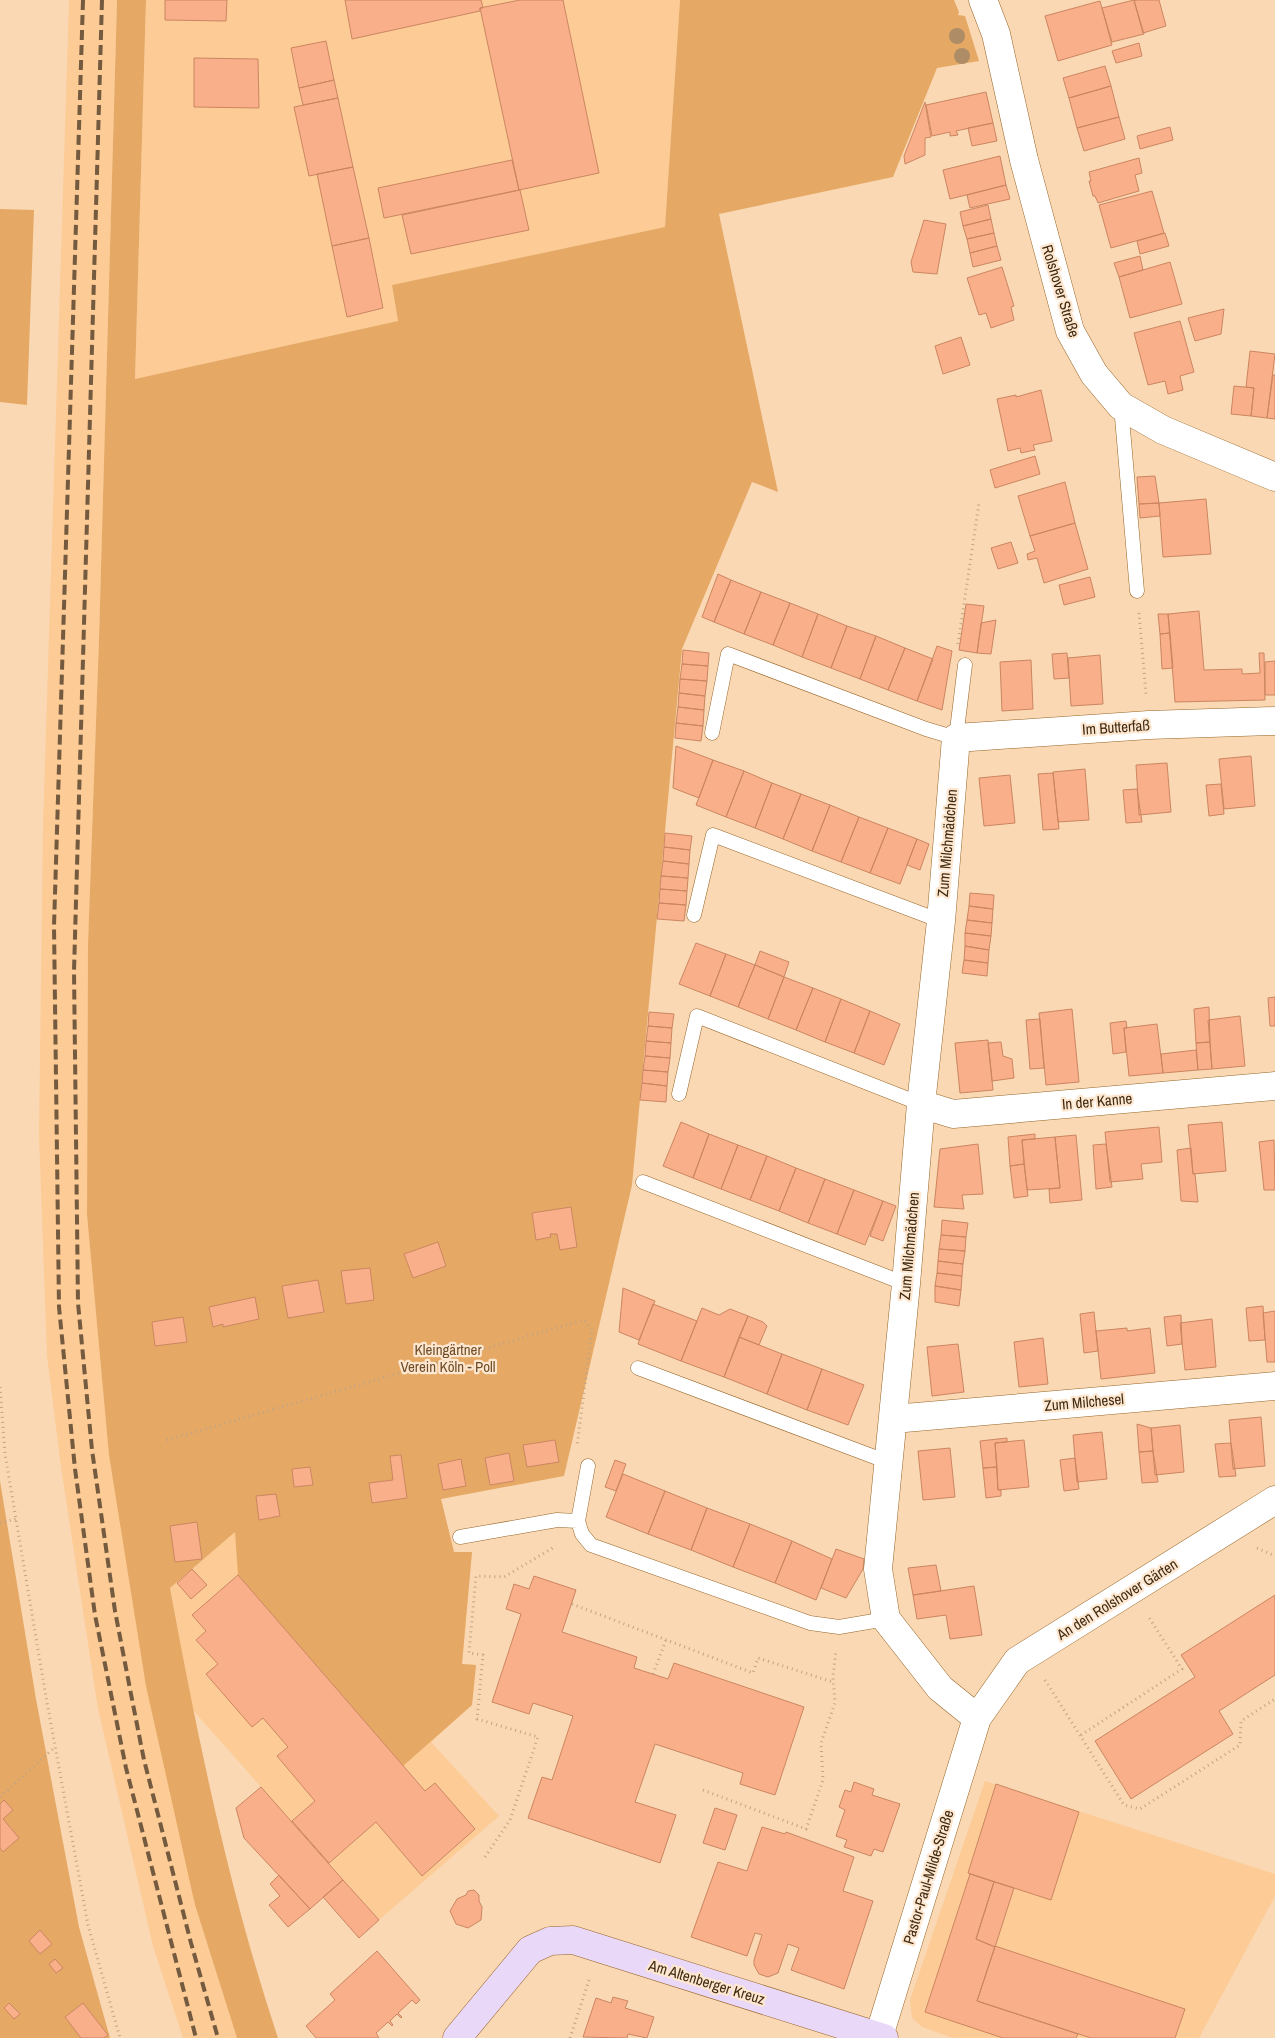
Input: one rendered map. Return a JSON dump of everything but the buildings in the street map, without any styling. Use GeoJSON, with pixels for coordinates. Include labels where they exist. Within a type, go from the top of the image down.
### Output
{"type":"FeatureCollection","features":[{"type":"Feature","properties":{"kind":"street","name":"Rolshover Straße"},"geometry":{"type":"LineString","coordinates":[[983,0],[996,34],[1024,160],[1070,331],[1094,374],[1121,406],[1163,430],[1275,477]]}},
{"type":"Feature","properties":{"kind":"street","name":"Im Butterfaß"},"geometry":{"type":"LineString","coordinates":[[956,738],[1149,724],[1275,721]]}},
{"type":"Feature","properties":{"kind":"street","name":"Zum Milchmädchen"},"geometry":{"type":"LineString","coordinates":[[956,738],[941,921],[921,1104],[906,1284],[878,1569],[886,1619],[940,1688],[977,1718]]}},
{"type":"Feature","properties":{"kind":"street","name":"In der Kanne"},"geometry":{"type":"LineString","coordinates":[[921,1104],[953,1114],[1275,1086]]}},
{"type":"Feature","properties":{"kind":"street","name":"Zum Milchesel"},"geometry":{"type":"LineString","coordinates":[[892,1419],[1275,1386]]}},
{"type":"Feature","properties":{"kind":"street","name":"An den Rolshover Gärten"},"geometry":{"type":"LineString","coordinates":[[977,1718],[1016,1661],[1275,1500]]}},
{"type":"Feature","properties":{"kind":"street","name":"Pastor-Paul-Milde-Straße"},"geometry":{"type":"LineString","coordinates":[[881,2037],[977,1718]]}},
{"type":"Feature","properties":{"kind":"street","name":"Am Altenberger Kreuz"},"geometry":{"type":"LineString","coordinates":[[457,2038],[530,1950],[550,1941],[573,1940],[847,2032],[881,2037]]}},
{"type":"Feature","properties":{"kind":"lane"},"geometry":{"type":"LineString","coordinates":[[1121,406],[1137,591]]}},
{"type":"Feature","properties":{"kind":"lane"},"geometry":{"type":"LineString","coordinates":[[712,733],[728,654],[926,729],[956,738],[965,665]]}},
{"type":"Feature","properties":{"kind":"lane"},"geometry":{"type":"LineString","coordinates":[[694,915],[713,835],[941,921]]}},
{"type":"Feature","properties":{"kind":"lane"},"geometry":{"type":"LineString","coordinates":[[679,1094],[697,1016],[921,1104]]}},
{"type":"Feature","properties":{"kind":"lane"},"geometry":{"type":"LineString","coordinates":[[644,1182],[906,1284]]}},
{"type":"Feature","properties":{"kind":"lane"},"geometry":{"type":"LineString","coordinates":[[638,1368],[888,1462]]}},
{"type":"Feature","properties":{"kind":"lane"},"geometry":{"type":"LineString","coordinates":[[588,1466],[578,1522],[582,1534],[591,1545],[810,1623],[839,1627],[886,1619]]}},
{"type":"Feature","properties":{"kind":"lane"},"geometry":{"type":"LineString","coordinates":[[460,1537],[557,1520],[578,1522]]}},
{"type":"Feature","properties":{"kind":"path"},"geometry":{"type":"LineString","coordinates":[[965,665],[957,651],[979,504]]}},
{"type":"Feature","properties":{"kind":"path"},"geometry":{"type":"LineString","coordinates":[[1137,591],[1149,724]]}},
{"type":"Feature","properties":{"kind":"path"},"geometry":{"type":"LineString","coordinates":[[167,1440],[584,1320],[592,1330],[583,1400]]}},
{"type":"Feature","properties":{"kind":"path"},"geometry":{"type":"LineString","coordinates":[[0,1387],[5,1454],[55,1747],[88,1925],[120,2038]]}},
{"type":"Feature","properties":{"kind":"path"},"geometry":{"type":"LineString","coordinates":[[0,1524],[16,1519]]}},
{"type":"Feature","properties":{"kind":"path"},"geometry":{"type":"LineString","coordinates":[[485,1857],[510,1820],[538,1737],[477,1719],[483,1654],[469,1653],[476,1576],[504,1577],[563,1542],[578,1522]]}},
{"type":"Feature","properties":{"kind":"path"},"geometry":{"type":"LineString","coordinates":[[1081,1735],[1182,1669],[1132,1590]]}},
{"type":"Feature","properties":{"kind":"path"},"geometry":{"type":"LineString","coordinates":[[572,1604],[753,1673],[758,1658],[833,1682]]}},
{"type":"Feature","properties":{"kind":"path"},"geometry":{"type":"LineString","coordinates":[[703,1790],[806,1829],[823,1780],[821,1743],[835,1703],[833,1682],[839,1627]]}},
{"type":"Feature","properties":{"kind":"path"},"geometry":{"type":"LineString","coordinates":[[653,1674],[666,1640]]}},
{"type":"Feature","properties":{"kind":"path"},"geometry":{"type":"LineString","coordinates":[[1028,1654],[1124,1805],[1140,1809],[1240,1745],[1241,1721],[1275,1699]]}},
{"type":"Feature","properties":{"kind":"path"},"geometry":{"type":"LineString","coordinates":[[0,1797],[55,1747]]}},
{"type":"Feature","properties":{"kind":"path"},"geometry":{"type":"LineString","coordinates":[[570,2038],[590,1974]]}},
{"type":"Feature","properties":{"kind":"shaded area"},"geometry":{"type":"Polygon","coordinates":[[[69,0],[117,0],[99,639],[88,944],[87,1215],[109,1455],[195,1905],[237,2038],[183,2038],[153,1946],[98,1709],[61,1467],[47,1356],[39,1135],[43,826],[69,0]]]}},
{"type":"Feature","properties":{"kind":"shaded area"},"geometry":{"type":"Polygon","coordinates":[[[146,0],[680,0],[665,227],[392,285],[398,321],[135,379],[146,0]]]}},
{"type":"Feature","properties":{"kind":"shaded area"},"geometry":{"type":"Polygon","coordinates":[[[441,1499],[454,1552],[472,1552],[462,1664],[476,1665],[472,1705],[431,1742],[499,1816],[379,1920],[192,1709],[170,1588],[235,1532],[441,1499]]]}},
{"type":"Feature","properties":{"kind":"shaded area"},"geometry":{"type":"Polygon","coordinates":[[[985,1781],[1275,1874],[1275,1896],[1199,2038],[953,2038],[922,2027],[912,2018],[910,2000],[985,1781]]]}},
{"type":"Feature","properties":{"kind":"green space","name":"Kleingärtner Verein Köln - Poll"},"geometry":{"type":"Polygon","coordinates":[[[117,0],[146,0],[135,379],[398,321],[392,285],[665,227],[680,0],[954,0],[959,12],[958,15],[965,16],[979,61],[937,68],[893,177],[719,214],[778,492],[752,482],[682,649],[632,1185],[564,1476],[441,1499],[454,1552],[472,1552],[462,1664],[476,1665],[472,1705],[403,1766],[238,1575],[235,1532],[170,1588],[216,1815],[244,1927],[278,2038],[237,2038],[195,1905],[146,1686],[109,1455],[87,1215],[88,944],[99,639],[117,0]]]}},
{"type":"Feature","properties":{"kind":"green space"},"geometry":{"type":"Polygon","coordinates":[[[0,209],[34,210],[27,405],[0,402],[0,209]]]}},
{"type":"Feature","properties":{"kind":"green space"},"geometry":{"type":"Polygon","coordinates":[[[0,1481],[36,1699],[79,1927],[110,2038],[0,2038],[0,1481]]]}},
{"type":"Feature","properties":{"kind":"railway"},"geometry":{"type":"LineString","coordinates":[[83,0],[54,926],[59,1307],[75,1469],[95,1615],[126,1768],[196,2038]]}},
{"type":"Feature","properties":{"kind":"railway"},"geometry":{"type":"LineString","coordinates":[[102,0],[74,971],[78,1303],[92,1450],[115,1611],[144,1760],[191,1943],[218,2038]]}}]}
